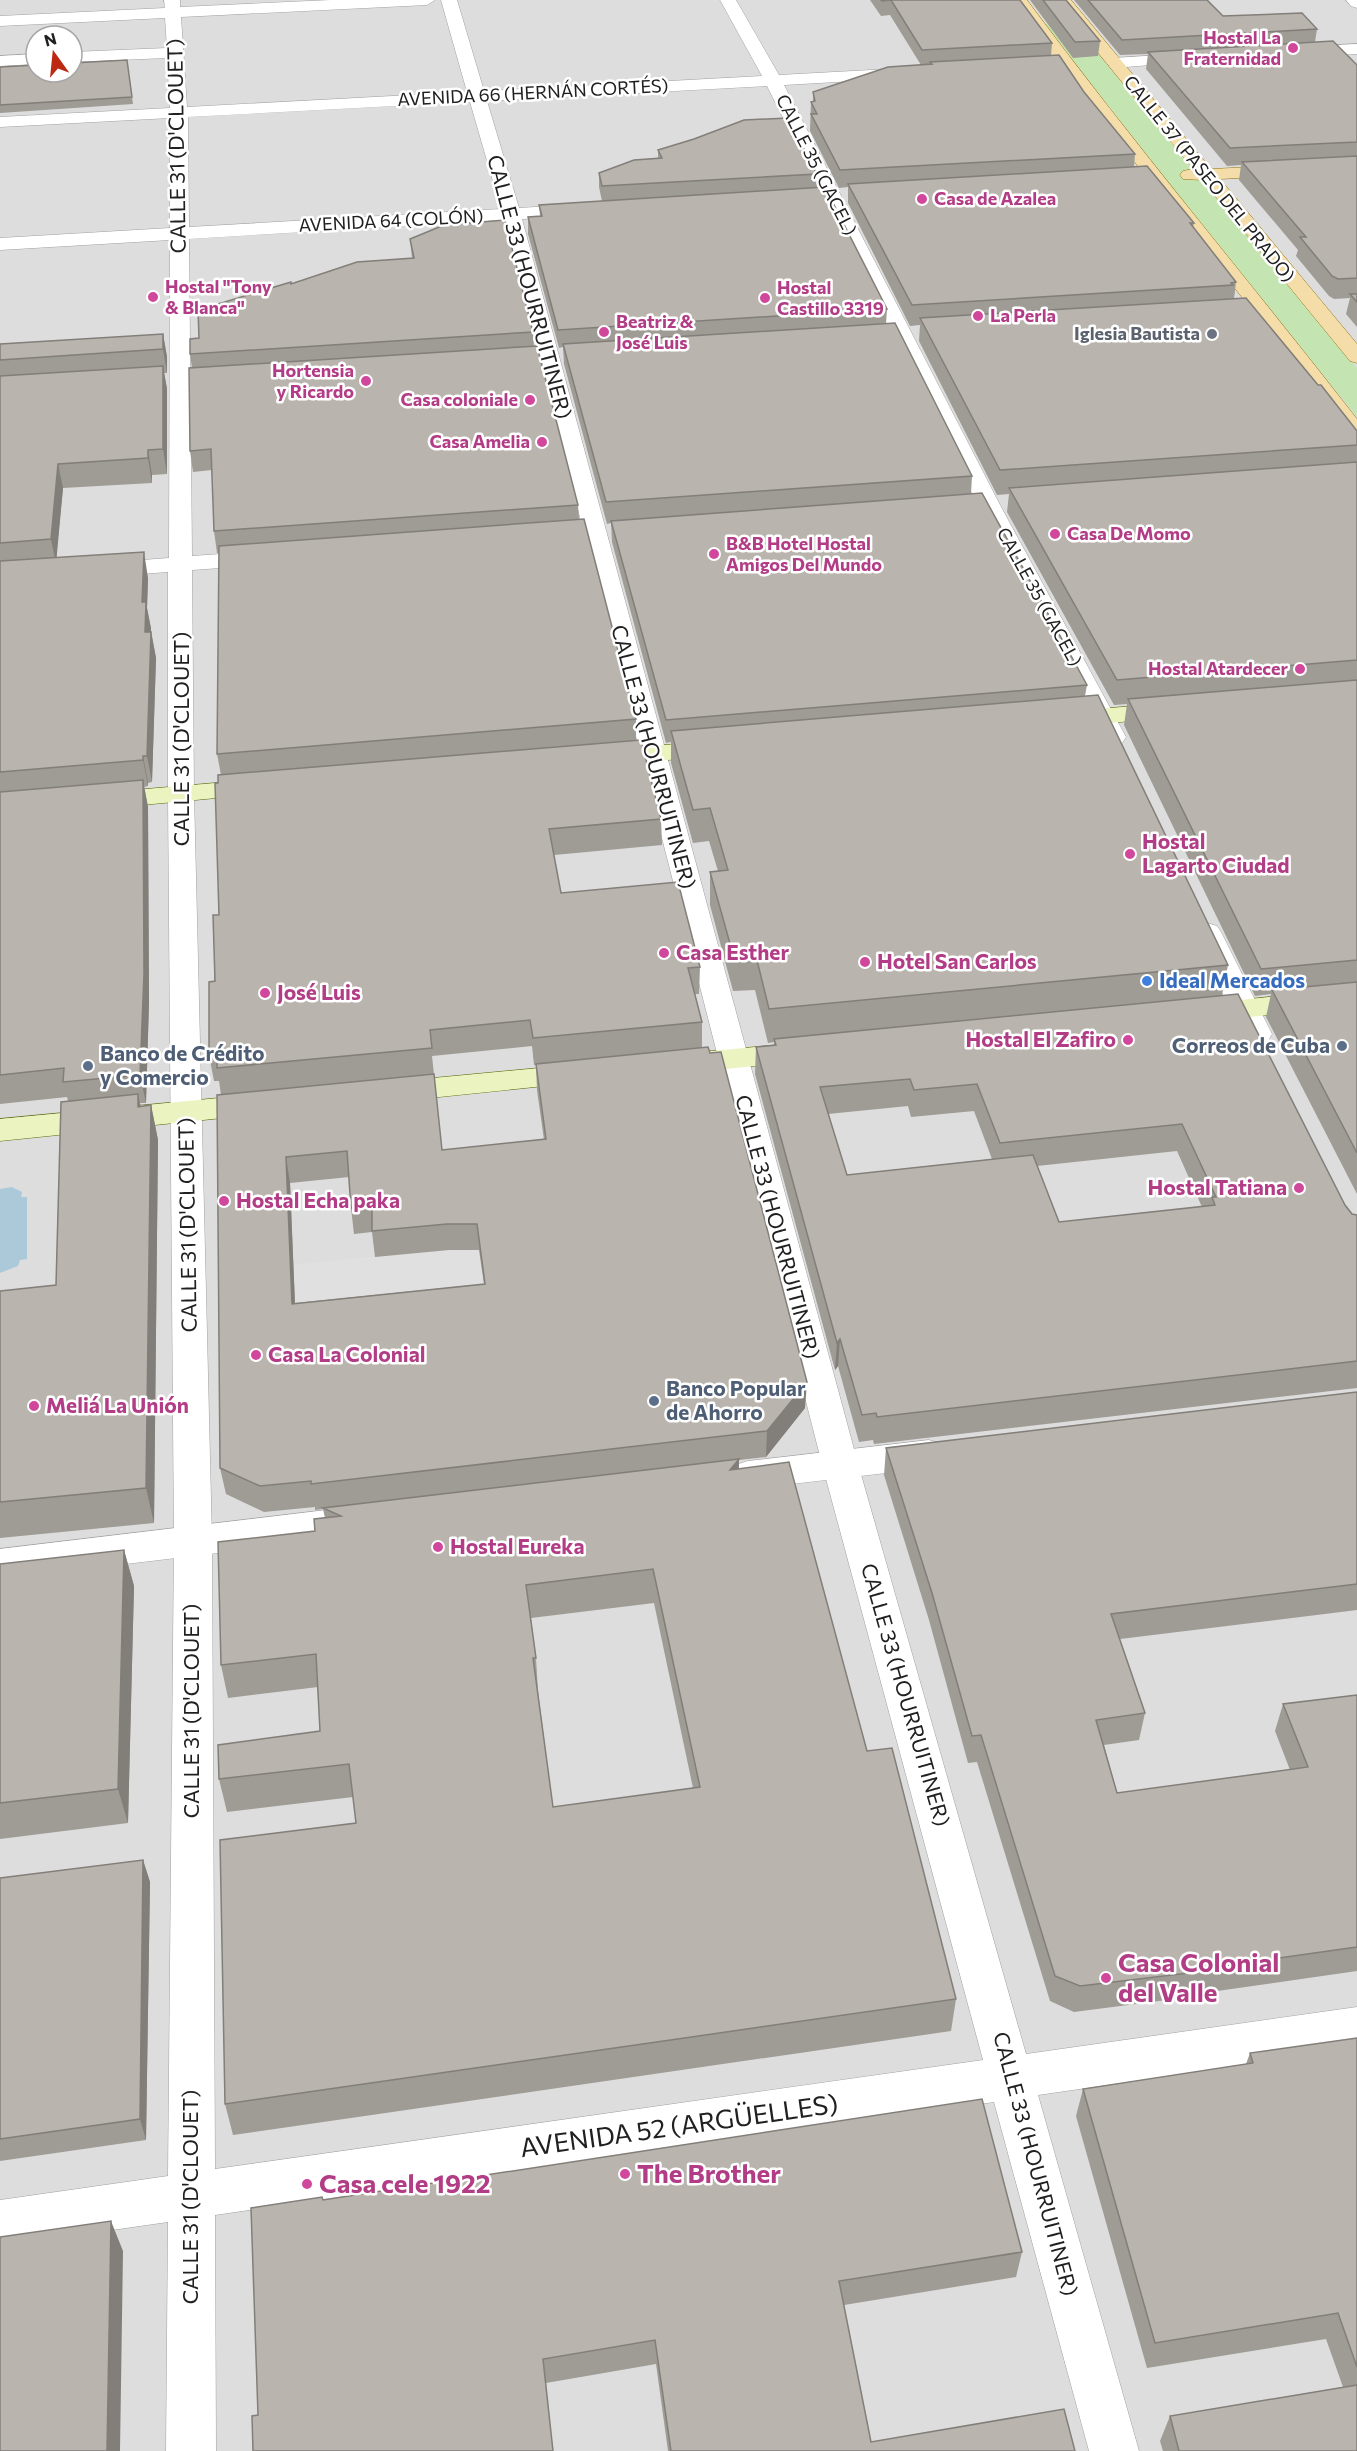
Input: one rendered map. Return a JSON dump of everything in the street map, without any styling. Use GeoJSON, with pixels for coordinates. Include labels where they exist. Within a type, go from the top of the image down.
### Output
{"type":"FeatureCollection","features":[{"type":"Feature","properties":{"kind":"main road"},"geometry":{"type":"LineString","coordinates":[[1021,4],[1042,11],[1065,2]]}},
{"type":"Feature","properties":{"kind":"main road","name":"CALLE 37 (PASEO DEL PRADO)"},"geometry":{"type":"LineString","coordinates":[[1065,2],[1357,357]]}},
{"type":"Feature","properties":{"kind":"main road","name":"CALLE 37 (PASEO DEL PRADO)"},"geometry":{"type":"LineString","coordinates":[[1021,4],[1155,177],[1279,310],[1357,434]]}},
{"type":"Feature","properties":{"kind":"main road"},"geometry":{"type":"LineString","coordinates":[[1036,23],[1044,18],[1055,17],[1072,18],[1081,22]]}},
{"type":"Feature","properties":{"kind":"main road"},"geometry":{"type":"LineString","coordinates":[[1155,177],[1357,167]]}},
{"type":"Feature","properties":{"kind":"main road"},"geometry":{"type":"LineString","coordinates":[[1279,310],[1336,306]]}},
{"type":"Feature","properties":{"kind":"main road"},"geometry":{"type":"LineString","coordinates":[[1044,721],[1196,708]]}},
{"type":"Feature","properties":{"kind":"main road"},"geometry":{"type":"LineString","coordinates":[[570,761],[736,747]]}},
{"type":"Feature","properties":{"kind":"main road"},"geometry":{"type":"LineString","coordinates":[[79,802],[287,785]]}},
{"type":"Feature","properties":{"kind":"main road"},"geometry":{"type":"LineString","coordinates":[[1173,1016],[1357,997]]}},
{"type":"Feature","properties":{"kind":"main road"},"geometry":{"type":"LineString","coordinates":[[649,1067],[828,1050]]}},
{"type":"Feature","properties":{"kind":"main road"},"geometry":{"type":"LineString","coordinates":[[364,1094],[614,1071]]}},
{"type":"Feature","properties":{"kind":"main road"},"geometry":{"type":"LineString","coordinates":[[0,1130],[292,1101]]}},
{"type":"Feature","properties":{"kind":"street"},"geometry":{"type":"LineString","coordinates":[[0,21],[173,6],[427,0]]}},
{"type":"Feature","properties":{"kind":"street","name":"CALLE 33 (HOURRUITINER)"},"geometry":{"type":"LineString","coordinates":[[449,0],[510,214],[840,1464],[1114,2451]]}},
{"type":"Feature","properties":{"kind":"street","name":"CALLE 35 (GACEL)"},"geometry":{"type":"LineString","coordinates":[[728,0],[773,80],[988,505],[1104,716],[1124,758]]}},
{"type":"Feature","properties":{"kind":"street","name":"CALLE 31 (D'CLOUET)"},"geometry":{"type":"LineString","coordinates":[[173,6],[179,113],[180,233],[169,381],[181,564],[181,794],[193,1541],[191,2451]]}},
{"type":"Feature","properties":{"kind":"street"},"geometry":{"type":"LineString","coordinates":[[1288,53],[1357,49]]}},
{"type":"Feature","properties":{"kind":"street"},"geometry":{"type":"LineString","coordinates":[[84,56],[175,52]]}},
{"type":"Feature","properties":{"kind":"street"},"geometry":{"type":"LineString","coordinates":[[1114,63],[1207,57]]}},
{"type":"Feature","properties":{"kind":"street"},"geometry":{"type":"LineString","coordinates":[[0,60],[24,59]]}},
{"type":"Feature","properties":{"kind":"street"},"geometry":{"type":"LineString","coordinates":[[1042,66],[1066,64]]}},
{"type":"Feature","properties":{"kind":"street","name":"AVENIDA 66 (HERNÁN CORTÉS)"},"geometry":{"type":"LineString","coordinates":[[0,122],[922,72]]}},
{"type":"Feature","properties":{"kind":"street"},"geometry":{"type":"LineString","coordinates":[[1131,179],[1155,177]]}},
{"type":"Feature","properties":{"kind":"street"},"geometry":{"type":"LineString","coordinates":[[808,196],[856,194]]}},
{"type":"Feature","properties":{"kind":"street","name":"AVENIDA 64 (COLÓN)"},"geometry":{"type":"LineString","coordinates":[[0,244],[605,208]]}},
{"type":"Feature","properties":{"kind":"street"},"geometry":{"type":"LineString","coordinates":[[1240,313],[1279,310]]}},
{"type":"Feature","properties":{"kind":"street"},"geometry":{"type":"LineString","coordinates":[[879,336],[926,333]]}},
{"type":"Feature","properties":{"kind":"street"},"geometry":{"type":"LineString","coordinates":[[524,359],[572,356]]}},
{"type":"Feature","properties":{"kind":"street"},"geometry":{"type":"LineString","coordinates":[[169,381],[204,379]]}},
{"type":"Feature","properties":{"kind":"street"},"geometry":{"type":"LineString","coordinates":[[965,506],[1012,503]]}},
{"type":"Feature","properties":{"kind":"street"},"geometry":{"type":"LineString","coordinates":[[571,536],[619,532]]}},
{"type":"Feature","properties":{"kind":"street"},"geometry":{"type":"LineString","coordinates":[[79,572],[288,557]]}},
{"type":"Feature","properties":{"kind":"street"},"geometry":{"type":"LineString","coordinates":[[1199,915],[1271,1062]]}},
{"type":"Feature","properties":{"kind":"street"},"geometry":{"type":"LineString","coordinates":[[711,1480],[958,1450]]}},
{"type":"Feature","properties":{"kind":"street"},"geometry":{"type":"LineString","coordinates":[[0,1564],[393,1518]]}},
{"type":"Feature","properties":{"kind":"street","name":"AVENIDA 52 (ARGÜELLES)"},"geometry":{"type":"LineString","coordinates":[[0,2223],[1357,2028]]}},
{"type":"Feature","properties":{"kind":"shaded area"},"geometry":{"type":"Polygon","coordinates":[[[0,0],[1357,0],[1357,2451],[0,2451],[0,0]]]}},
{"type":"Feature","properties":{"kind":"shaded area"},"geometry":{"type":"Polygon","coordinates":[[[479,1246],[487,1310],[295,1330],[292,1265],[479,1246]]]}},
{"type":"Feature","properties":{"kind":"green space"},"geometry":{"type":"Polygon","coordinates":[[[1049,22],[1072,22],[1357,368],[1357,417],[1045,25],[1049,22]]]}},
{"type":"Feature","properties":{"kind":"water"},"geometry":{"type":"Polygon","coordinates":[[[12,1187],[22,1192],[21,1197],[27,1197],[27,1259],[20,1260],[18,1266],[0,1273],[0,1189],[12,1187]]]}},
{"type":"Feature","properties":{"kind":"building"},"geometry":{"type":"Polygon","coordinates":[[[891,0],[1020,0],[1052,43],[922,50],[891,0]]]}},
{"type":"Feature","properties":{"kind":"building"},"geometry":{"type":"Polygon","coordinates":[[[1043,0],[1066,0],[1100,41],[1075,42],[1043,0]]]}},
{"type":"Feature","properties":{"kind":"building"},"geometry":{"type":"Polygon","coordinates":[[[1088,0],[1207,0],[1223,16],[1302,13],[1317,29],[1122,40],[1088,0]]]}},
{"type":"Feature","properties":{"kind":"building"},"geometry":{"type":"Polygon","coordinates":[[[1333,41],[1357,65],[1357,142],[1230,148],[1148,52],[1333,41]]]}},
{"type":"Feature","properties":{"kind":"building"},"geometry":{"type":"Polygon","coordinates":[[[1059,55],[1084,92],[1135,154],[840,170],[811,114],[817,114],[811,102],[815,101],[813,92],[888,67],[932,64],[930,62],[1059,55]]]}},
{"type":"Feature","properties":{"kind":"building"},"geometry":{"type":"Polygon","coordinates":[[[127,60],[132,97],[0,105],[0,67],[24,66],[24,84],[84,84],[84,62],[127,60]]]}},
{"type":"Feature","properties":{"kind":"building"},"geometry":{"type":"Polygon","coordinates":[[[788,118],[817,174],[602,186],[599,173],[634,160],[662,158],[658,150],[744,120],[788,118]]]}},
{"type":"Feature","properties":{"kind":"building"},"geometry":{"type":"Polygon","coordinates":[[[1357,156],[1357,278],[1338,279],[1332,276],[1300,237],[1306,237],[1242,162],[1357,156]]]}},
{"type":"Feature","properties":{"kind":"building"},"geometry":{"type":"Polygon","coordinates":[[[1147,166],[1194,223],[1190,223],[1236,282],[1231,283],[1233,285],[912,305],[848,184],[1147,166]]]}},
{"type":"Feature","properties":{"kind":"building"},"geometry":{"type":"Polygon","coordinates":[[[825,187],[887,309],[558,330],[528,217],[542,216],[539,205],[825,187]]]}},
{"type":"Feature","properties":{"kind":"building"},"geometry":{"type":"Polygon","coordinates":[[[505,220],[533,332],[190,354],[190,339],[199,338],[198,310],[291,282],[291,284],[357,262],[414,258],[410,239],[444,225],[505,220]]]}},
{"type":"Feature","properties":{"kind":"building"},"geometry":{"type":"Polygon","coordinates":[[[1350,294],[1357,294],[1357,302],[1350,294]]]}},
{"type":"Feature","properties":{"kind":"building"},"geometry":{"type":"Polygon","coordinates":[[[1246,298],[1318,385],[1321,385],[1357,431],[1357,445],[1000,470],[920,318],[1246,298]]]}},
{"type":"Feature","properties":{"kind":"building"},"geometry":{"type":"Polygon","coordinates":[[[895,323],[972,476],[606,502],[563,344],[895,323]]]}},
{"type":"Feature","properties":{"kind":"building"},"geometry":{"type":"Polygon","coordinates":[[[163,334],[163,349],[0,360],[0,344],[163,334]]]}},
{"type":"Feature","properties":{"kind":"building"},"geometry":{"type":"Polygon","coordinates":[[[537,346],[578,505],[214,531],[211,449],[190,451],[189,368],[537,346]]]}},
{"type":"Feature","properties":{"kind":"building"},"geometry":{"type":"Polygon","coordinates":[[[163,366],[163,449],[148,450],[148,458],[58,464],[51,539],[0,543],[0,376],[163,366]]]}},
{"type":"Feature","properties":{"kind":"building"},"geometry":{"type":"Polygon","coordinates":[[[1357,462],[1357,660],[1117,680],[1009,488],[1357,462]]]}},
{"type":"Feature","properties":{"kind":"building"},"geometry":{"type":"Polygon","coordinates":[[[982,493],[1087,685],[666,720],[611,521],[982,493]]]}},
{"type":"Feature","properties":{"kind":"building"},"geometry":{"type":"Polygon","coordinates":[[[584,519],[636,719],[217,754],[219,546],[584,519]]]}},
{"type":"Feature","properties":{"kind":"building"},"geometry":{"type":"Polygon","coordinates":[[[144,552],[142,602],[146,602],[145,632],[151,632],[147,756],[143,756],[143,760],[0,772],[0,561],[144,552]]]}},
{"type":"Feature","properties":{"kind":"building"},"geometry":{"type":"Polygon","coordinates":[[[1357,680],[1357,960],[1261,969],[1128,699],[1357,680]]]}},
{"type":"Feature","properties":{"kind":"building"},"geometry":{"type":"Polygon","coordinates":[[[1098,695],[1228,965],[769,1009],[756,956],[734,958],[710,872],[728,870],[710,808],[693,810],[671,731],[1098,695]]]}},
{"type":"Feature","properties":{"kind":"building"},"geometry":{"type":"Polygon","coordinates":[[[641,740],[661,819],[549,829],[561,893],[678,882],[700,967],[688,968],[702,1022],[533,1038],[530,1020],[430,1030],[432,1048],[217,1068],[217,1054],[209,1055],[209,982],[215,981],[213,915],[219,915],[215,783],[218,783],[218,775],[641,740]]]}},
{"type":"Feature","properties":{"kind":"building"},"geometry":{"type":"Polygon","coordinates":[[[143,780],[144,974],[140,1075],[63,1082],[64,1068],[0,1075],[0,792],[143,780]]]}},
{"type":"Feature","properties":{"kind":"building"},"geometry":{"type":"Polygon","coordinates":[[[1357,982],[1357,1153],[1272,990],[1357,982]]]}},
{"type":"Feature","properties":{"kind":"building"},"geometry":{"type":"Polygon","coordinates":[[[1238,994],[1345,1205],[1352,1214],[1357,1215],[1357,1361],[877,1417],[876,1413],[862,1415],[840,1339],[837,1343],[756,1047],[776,1045],[774,1039],[1238,994]],[[910,1079],[820,1087],[847,1175],[1033,1155],[1059,1222],[1215,1205],[1212,1197],[1216,1197],[1182,1124],[1000,1143],[977,1084],[914,1090],[910,1079]]]}},
{"type":"Feature","properties":{"kind":"building"},"geometry":{"type":"Polygon","coordinates":[[[708,1047],[710,1053],[721,1052],[807,1382],[767,1431],[311,1484],[311,1481],[260,1486],[220,1468],[217,1095],[434,1074],[442,1150],[546,1139],[536,1064],[708,1047]],[[347,1151],[286,1157],[292,1304],[485,1284],[477,1224],[447,1224],[372,1231],[372,1206],[351,1208],[347,1151]]]}},
{"type":"Feature","properties":{"kind":"building"},"geometry":{"type":"Polygon","coordinates":[[[138,1094],[138,1107],[151,1105],[146,1488],[0,1502],[0,1291],[56,1285],[61,1102],[138,1094]]]}},
{"type":"Feature","properties":{"kind":"building"},"geometry":{"type":"Polygon","coordinates":[[[1357,1392],[1357,1584],[1111,1614],[1145,1713],[1096,1720],[1117,1793],[1308,1767],[1283,1704],[1357,1695],[1357,1947],[1188,1971],[1189,1973],[1080,1986],[1055,1976],[981,1735],[972,1736],[932,1593],[886,1448],[1357,1392]]]}},
{"type":"Feature","properties":{"kind":"building"},"geometry":{"type":"Polygon","coordinates":[[[739,1459],[730,1470],[789,1462],[867,1751],[892,1748],[956,1999],[225,2104],[220,1840],[356,1823],[349,1764],[219,1779],[218,1745],[320,1731],[316,1654],[221,1665],[218,1542],[315,1531],[314,1519],[341,1516],[323,1508],[739,1459]],[[653,1569],[526,1585],[536,1658],[533,1658],[553,1807],[700,1787],[653,1569]]]}},
{"type":"Feature","properties":{"kind":"building"},"geometry":{"type":"Polygon","coordinates":[[[124,1550],[118,1789],[0,1803],[0,1564],[124,1550]]]}},
{"type":"Feature","properties":{"kind":"building"},"geometry":{"type":"Polygon","coordinates":[[[143,1860],[140,2119],[0,2139],[0,1878],[143,1860]]]}},
{"type":"Feature","properties":{"kind":"building"},"geometry":{"type":"Polygon","coordinates":[[[1357,2038],[1357,2367],[1338,2313],[1155,2343],[1083,2089],[1253,2063],[1250,2053],[1357,2038]]]}},
{"type":"Feature","properties":{"kind":"building"},"geometry":{"type":"Polygon","coordinates":[[[982,2099],[1022,2252],[839,2281],[871,2442],[1064,2409],[1075,2451],[671,2451],[655,2340],[543,2359],[553,2451],[253,2451],[252,2416],[258,2415],[251,2208],[322,2197],[323,2200],[982,2099]]]}},
{"type":"Feature","properties":{"kind":"building"},"geometry":{"type":"Polygon","coordinates":[[[111,2221],[107,2451],[0,2451],[0,2237],[111,2221]]]}},
{"type":"Feature","properties":{"kind":"building"},"geometry":{"type":"Polygon","coordinates":[[[1357,2385],[1357,2451],[1179,2451],[1170,2416],[1357,2385]]]}},
{"type":"Feature","properties":{"kind":"place","name":"Hostal La Fraternidad"},"geometry":{"type":"Point","coordinates":[1293,48]}},
{"type":"Feature","properties":{"kind":"place","name":"Casa de Azalea"},"geometry":{"type":"Point","coordinates":[922,199]}},
{"type":"Feature","properties":{"kind":"place","name":"Hostal \"Tony & Blanca\""},"geometry":{"type":"Point","coordinates":[153,297]}},
{"type":"Feature","properties":{"kind":"place","name":"Hostal Castillo 3319"},"geometry":{"type":"Point","coordinates":[765,298]}},
{"type":"Feature","properties":{"kind":"place","name":"La Perla"},"geometry":{"type":"Point","coordinates":[978,316]}},
{"type":"Feature","properties":{"kind":"place","name":"Beatriz & José Luis"},"geometry":{"type":"Point","coordinates":[604,332]}},
{"type":"Feature","properties":{"kind":"place","name":"Iglesia Bautista"},"geometry":{"type":"Point","coordinates":[1212,334]}},
{"type":"Feature","properties":{"kind":"place","name":"Hortensia y Ricardo"},"geometry":{"type":"Point","coordinates":[366,381]}},
{"type":"Feature","properties":{"kind":"place","name":"Casa coloniale"},"geometry":{"type":"Point","coordinates":[530,400]}},
{"type":"Feature","properties":{"kind":"place","name":"Casa Amelia"},"geometry":{"type":"Point","coordinates":[542,442]}},
{"type":"Feature","properties":{"kind":"place","name":"Casa De Momo"},"geometry":{"type":"Point","coordinates":[1055,534]}},
{"type":"Feature","properties":{"kind":"place","name":"B&B Hotel Hostal Amigos Del Mundo"},"geometry":{"type":"Point","coordinates":[714,554]}},
{"type":"Feature","properties":{"kind":"place","name":"Hostal Atardecer"},"geometry":{"type":"Point","coordinates":[1300,669]}},
{"type":"Feature","properties":{"kind":"place","name":"Hostal Lagarto Ciudad"},"geometry":{"type":"Point","coordinates":[1130,854]}},
{"type":"Feature","properties":{"kind":"place","name":"Casa Esther"},"geometry":{"type":"Point","coordinates":[664,953]}},
{"type":"Feature","properties":{"kind":"place","name":"Hotel San Carlos"},"geometry":{"type":"Point","coordinates":[865,962]}},
{"type":"Feature","properties":{"kind":"place","name":"Ideal Mercados"},"geometry":{"type":"Point","coordinates":[1147,981]}},
{"type":"Feature","properties":{"kind":"place","name":"José Luis"},"geometry":{"type":"Point","coordinates":[265,993]}},
{"type":"Feature","properties":{"kind":"place","name":"Hostal El Zafiro"},"geometry":{"type":"Point","coordinates":[1128,1040]}},
{"type":"Feature","properties":{"kind":"place","name":"Correos de Cuba"},"geometry":{"type":"Point","coordinates":[1342,1046]}},
{"type":"Feature","properties":{"kind":"place","name":"Banco de Crédito y Comercio"},"geometry":{"type":"Point","coordinates":[88,1066]}},
{"type":"Feature","properties":{"kind":"place","name":"Hostal Tatiana"},"geometry":{"type":"Point","coordinates":[1299,1188]}},
{"type":"Feature","properties":{"kind":"place","name":"Hostal Echa paka"},"geometry":{"type":"Point","coordinates":[224,1201]}},
{"type":"Feature","properties":{"kind":"place","name":"Casa La Colonial"},"geometry":{"type":"Point","coordinates":[256,1355]}},
{"type":"Feature","properties":{"kind":"place","name":"Banco Popular de Ahorro"},"geometry":{"type":"Point","coordinates":[654,1401]}},
{"type":"Feature","properties":{"kind":"place","name":"Meliá La Unión"},"geometry":{"type":"Point","coordinates":[34,1406]}},
{"type":"Feature","properties":{"kind":"place","name":"Hostal Eureka"},"geometry":{"type":"Point","coordinates":[438,1547]}},
{"type":"Feature","properties":{"kind":"place","name":"Casa Colonial del Valle"},"geometry":{"type":"Point","coordinates":[1106,1978]}},
{"type":"Feature","properties":{"kind":"place","name":"The Brother"},"geometry":{"type":"Point","coordinates":[625,2174]}},
{"type":"Feature","properties":{"kind":"place","name":"Casa cele 1922"},"geometry":{"type":"Point","coordinates":[307,2184]}}]}
